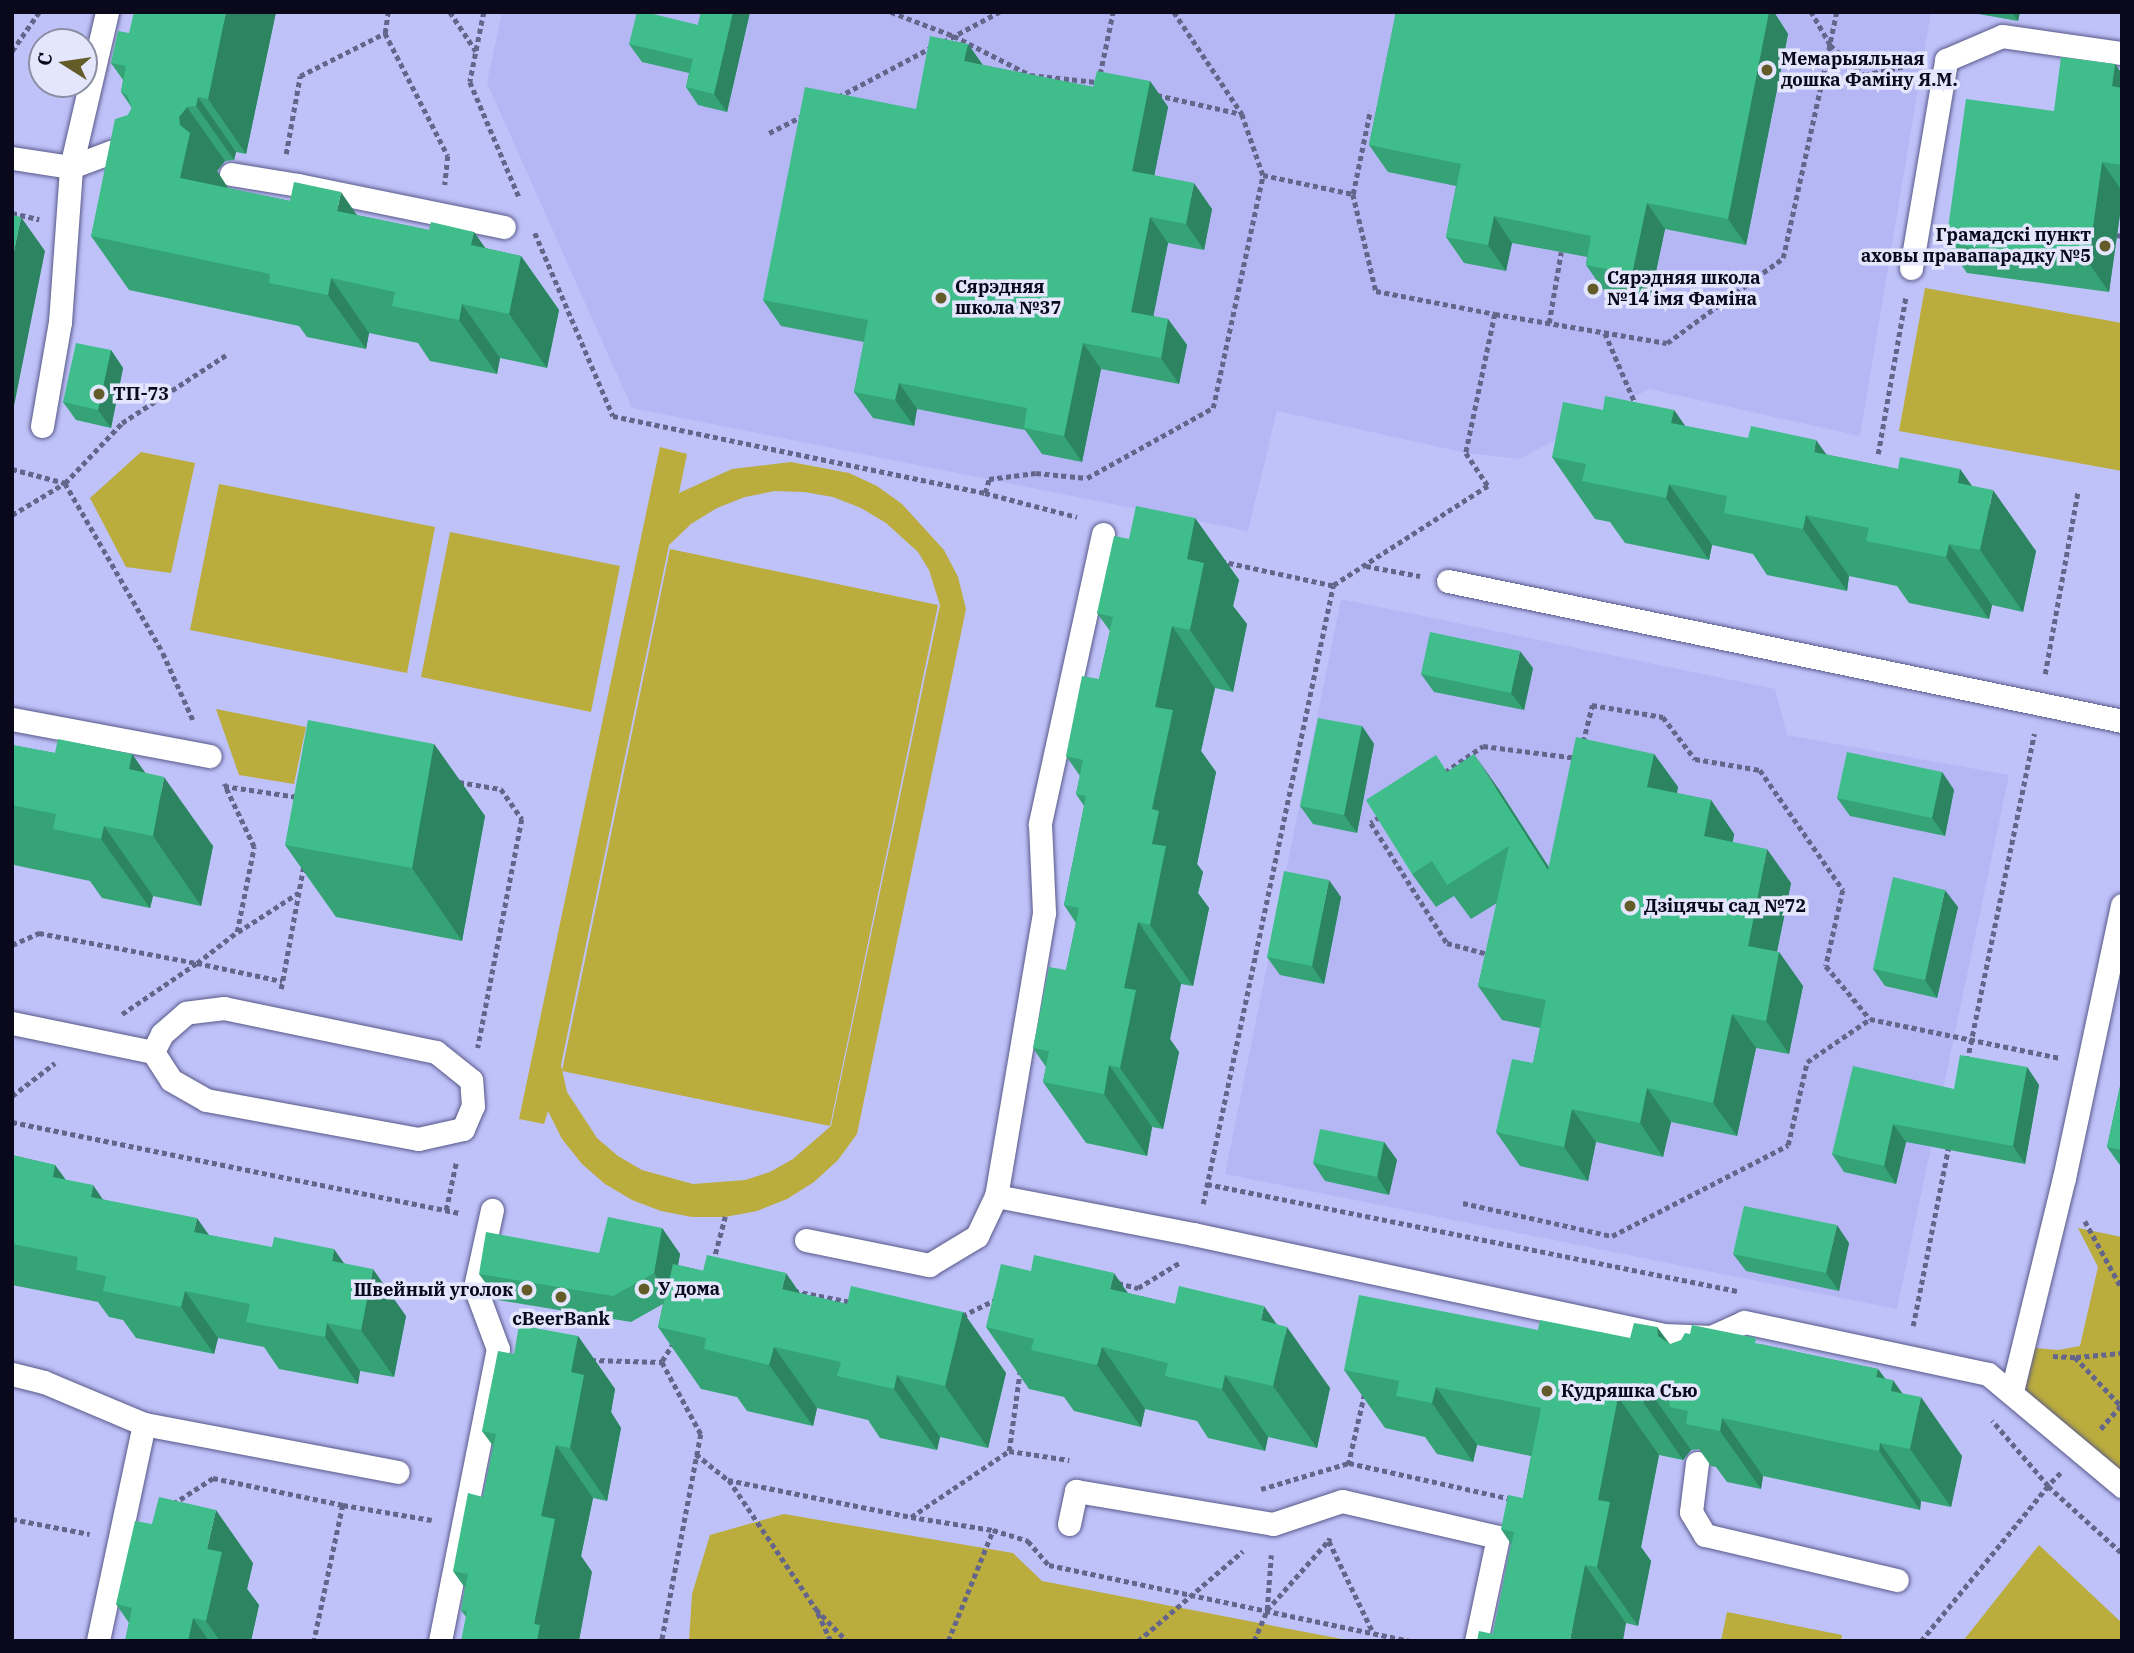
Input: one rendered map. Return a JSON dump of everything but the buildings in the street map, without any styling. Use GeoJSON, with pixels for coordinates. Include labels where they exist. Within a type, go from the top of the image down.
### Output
{"type":"FeatureCollection","features":[{"type":"Feature","properties":{"kind":"lane"},"geometry":{"type":"LineString","coordinates":[[42,426],[60,322],[71,167],[107,12]]}},
{"type":"Feature","properties":{"kind":"lane"},"geometry":{"type":"LineString","coordinates":[[1911,268],[1946,60],[2003,36],[2122,53]]}},
{"type":"Feature","properties":{"kind":"lane"},"geometry":{"type":"LineString","coordinates":[[12,158],[71,167],[111,152],[156,160]]}},
{"type":"Feature","properties":{"kind":"lane"},"geometry":{"type":"LineString","coordinates":[[231,174],[504,227]]}},
{"type":"Feature","properties":{"kind":"lane"},"geometry":{"type":"LineString","coordinates":[[806,1240],[929,1265],[977,1236],[996,1196],[1044,913],[1040,824],[1102,534]]}},
{"type":"Feature","properties":{"kind":"lane"},"geometry":{"type":"LineString","coordinates":[[1448,581],[2122,721]]}},
{"type":"Feature","properties":{"kind":"lane"},"geometry":{"type":"LineString","coordinates":[[12,719],[210,756]]}},
{"type":"Feature","properties":{"kind":"lane"},"geometry":{"type":"LineString","coordinates":[[2012,1391],[2090,1064],[2122,905]]}},
{"type":"Feature","properties":{"kind":"lane"},"geometry":{"type":"LineString","coordinates":[[12,1024],[153,1052],[172,1080],[206,1100],[418,1139],[463,1129],[473,1106],[471,1080],[436,1052],[224,1008],[186,1013],[162,1034],[153,1052]]}},
{"type":"Feature","properties":{"kind":"lane"},"geometry":{"type":"LineString","coordinates":[[996,1196],[1193,1234],[1664,1335],[1711,1337],[1744,1322],[1988,1374],[2012,1391],[2122,1486]]}},
{"type":"Feature","properties":{"kind":"lane"},"geometry":{"type":"LineString","coordinates":[[440,1641],[498,1349],[475,1287],[491,1214]]}},
{"type":"Feature","properties":{"kind":"lane"},"geometry":{"type":"LineString","coordinates":[[1711,1337],[1716,1364]]}},
{"type":"Feature","properties":{"kind":"lane"},"geometry":{"type":"LineString","coordinates":[[12,1374],[44,1382],[144,1424],[398,1472]]}},
{"type":"Feature","properties":{"kind":"lane"},"geometry":{"type":"LineString","coordinates":[[98,1641],[144,1424]]}},
{"type":"Feature","properties":{"kind":"lane"},"geometry":{"type":"LineString","coordinates":[[1696,1463],[1691,1512],[1705,1535],[1898,1580]]}},
{"type":"Feature","properties":{"kind":"lane"},"geometry":{"type":"LineString","coordinates":[[1069,1524],[1076,1491],[1273,1524],[1342,1501],[1498,1537],[1476,1641]]}},
{"type":"Feature","properties":{"kind":"path"},"geometry":{"type":"LineString","coordinates":[[12,51],[39,12]]}},
{"type":"Feature","properties":{"kind":"path"},"geometry":{"type":"LineString","coordinates":[[388,12],[385,33],[448,156],[442,214]]}},
{"type":"Feature","properties":{"kind":"path"},"geometry":{"type":"LineString","coordinates":[[450,12],[476,52]]}},
{"type":"Feature","properties":{"kind":"path"},"geometry":{"type":"LineString","coordinates":[[484,12],[470,82],[524,209]]}},
{"type":"Feature","properties":{"kind":"path"},"geometry":{"type":"LineString","coordinates":[[891,12],[954,36],[1030,75],[1098,82],[1113,12]]}},
{"type":"Feature","properties":{"kind":"path"},"geometry":{"type":"LineString","coordinates":[[830,101],[999,12]]}},
{"type":"Feature","properties":{"kind":"path"},"geometry":{"type":"LineString","coordinates":[[985,493],[989,480],[1036,472],[1087,478],[1213,408],[1263,175],[1242,114],[1174,12]]}},
{"type":"Feature","properties":{"kind":"path"},"geometry":{"type":"LineString","coordinates":[[1811,12],[1830,45],[1864,75]]}},
{"type":"Feature","properties":{"kind":"path"},"geometry":{"type":"LineString","coordinates":[[1370,111],[1353,194],[1376,291],[1667,344],[1783,258],[1837,12]]}},
{"type":"Feature","properties":{"kind":"path"},"geometry":{"type":"LineString","coordinates":[[281,183],[300,76],[385,33]]}},
{"type":"Feature","properties":{"kind":"path"},"geometry":{"type":"LineString","coordinates":[[1823,84],[1946,60]]}},
{"type":"Feature","properties":{"kind":"path"},"geometry":{"type":"LineString","coordinates":[[1150,94],[1242,114]]}},
{"type":"Feature","properties":{"kind":"path"},"geometry":{"type":"LineString","coordinates":[[769,133],[806,114]]}},
{"type":"Feature","properties":{"kind":"path"},"geometry":{"type":"LineString","coordinates":[[1263,175],[1353,194]]}},
{"type":"Feature","properties":{"kind":"path"},"geometry":{"type":"LineString","coordinates":[[530,222],[613,416],[985,493],[1080,518],[1102,534]]}},
{"type":"Feature","properties":{"kind":"path"},"geometry":{"type":"LineString","coordinates":[[1549,323],[1562,252]]}},
{"type":"Feature","properties":{"kind":"path"},"geometry":{"type":"LineString","coordinates":[[1878,454],[1911,268]]}},
{"type":"Feature","properties":{"kind":"path"},"geometry":{"type":"LineString","coordinates":[[1214,560],[1333,586],[1488,486],[1466,453],[1495,314]]}},
{"type":"Feature","properties":{"kind":"path"},"geometry":{"type":"LineString","coordinates":[[1605,332],[1640,412]]}},
{"type":"Feature","properties":{"kind":"path"},"geometry":{"type":"LineString","coordinates":[[12,515],[65,483],[122,424],[226,355]]}},
{"type":"Feature","properties":{"kind":"path"},"geometry":{"type":"LineString","coordinates":[[12,469],[65,483],[163,653],[254,847],[237,932]]}},
{"type":"Feature","properties":{"kind":"path"},"geometry":{"type":"LineString","coordinates":[[1965,1068],[2039,705],[2078,491]]}},
{"type":"Feature","properties":{"kind":"path"},"geometry":{"type":"LineString","coordinates":[[1366,566],[1448,581]]}},
{"type":"Feature","properties":{"kind":"path"},"geometry":{"type":"LineString","coordinates":[[1193,1234],[1207,1184],[1333,586]]}},
{"type":"Feature","properties":{"kind":"path"},"geometry":{"type":"LineString","coordinates":[[1438,777],[1483,746],[1579,759],[1592,705],[1663,717],[1695,759],[1760,771],[1843,890],[1826,966],[1870,1019],[2090,1064]]}},
{"type":"Feature","properties":{"kind":"path"},"geometry":{"type":"LineString","coordinates":[[445,780],[500,789],[522,819],[471,1080]]}},
{"type":"Feature","properties":{"kind":"path"},"geometry":{"type":"LineString","coordinates":[[1382,815],[1371,823],[1447,943],[1489,954]]}},
{"type":"Feature","properties":{"kind":"path"},"geometry":{"type":"LineString","coordinates":[[276,1019],[306,858]]}},
{"type":"Feature","properties":{"kind":"path"},"geometry":{"type":"LineString","coordinates":[[12,945],[39,933],[197,964],[237,932],[299,892]]}},
{"type":"Feature","properties":{"kind":"path"},"geometry":{"type":"LineString","coordinates":[[1463,1203],[1612,1236],[1788,1145],[1807,1062],[1870,1019]]}},
{"type":"Feature","properties":{"kind":"path"},"geometry":{"type":"LineString","coordinates":[[12,1122],[446,1210],[491,1214]]}},
{"type":"Feature","properties":{"kind":"path"},"geometry":{"type":"LineString","coordinates":[[446,1210],[463,1129]]}},
{"type":"Feature","properties":{"kind":"path"},"geometry":{"type":"LineString","coordinates":[[1913,1326],[1951,1136]]}},
{"type":"Feature","properties":{"kind":"path"},"geometry":{"type":"LineString","coordinates":[[1207,1184],[1738,1291]]}},
{"type":"Feature","properties":{"kind":"path"},"geometry":{"type":"LineString","coordinates":[[712,1268],[724,1217]]}},
{"type":"Feature","properties":{"kind":"path"},"geometry":{"type":"LineString","coordinates":[[783,1289],[860,1304]]}},
{"type":"Feature","properties":{"kind":"path"},"geometry":{"type":"LineString","coordinates":[[951,1321],[999,1298]]}},
{"type":"Feature","properties":{"kind":"path"},"geometry":{"type":"LineString","coordinates":[[1899,1324],[1926,1330]]}},
{"type":"Feature","properties":{"kind":"path"},"geometry":{"type":"LineString","coordinates":[[662,1362],[676,1339]]}},
{"type":"Feature","properties":{"kind":"path"},"geometry":{"type":"LineString","coordinates":[[2020,1354],[2075,1357],[2122,1353]]}},
{"type":"Feature","properties":{"kind":"path"},"geometry":{"type":"LineString","coordinates":[[2075,1357],[2121,1406]]}},
{"type":"Feature","properties":{"kind":"path"},"geometry":{"type":"LineString","coordinates":[[582,1360],[662,1362]]}},
{"type":"Feature","properties":{"kind":"path"},"geometry":{"type":"LineString","coordinates":[[662,1362],[701,1434],[662,1641]]}},
{"type":"Feature","properties":{"kind":"path"},"geometry":{"type":"LineString","coordinates":[[911,1517],[1009,1451],[1020,1370]]}},
{"type":"Feature","properties":{"kind":"path"},"geometry":{"type":"LineString","coordinates":[[1267,1610],[1329,1541],[1342,1501],[1366,1387]]}},
{"type":"Feature","properties":{"kind":"path"},"geometry":{"type":"LineString","coordinates":[[696,1454],[728,1480],[816,1609],[831,1641]]}},
{"type":"Feature","properties":{"kind":"path"},"geometry":{"type":"LineString","coordinates":[[166,1508],[213,1478],[463,1526]]}},
{"type":"Feature","properties":{"kind":"path"},"geometry":{"type":"LineString","coordinates":[[728,1480],[911,1517],[993,1530],[1028,1541],[1049,1565],[1411,1641]]}},
{"type":"Feature","properties":{"kind":"path"},"geometry":{"type":"LineString","coordinates":[[1921,1641],[2048,1486]]}},
{"type":"Feature","properties":{"kind":"path"},"geometry":{"type":"LineString","coordinates":[[314,1641],[343,1504]]}},
{"type":"Feature","properties":{"kind":"path"},"geometry":{"type":"LineString","coordinates":[[12,1519],[120,1538]]}},
{"type":"Feature","properties":{"kind":"path"},"geometry":{"type":"LineString","coordinates":[[1273,1524],[1329,1541],[1373,1632]]}},
{"type":"Feature","properties":{"kind":"path"},"geometry":{"type":"LineString","coordinates":[[1138,1641],[1273,1524]]}},
{"type":"Feature","properties":{"kind":"path"},"geometry":{"type":"LineString","coordinates":[[1254,1641],[1267,1610],[1273,1524]]}},
{"type":"Feature","properties":{"kind":"path"},"geometry":{"type":"LineString","coordinates":[[948,1641],[993,1530]]}},
{"type":"Feature","properties":{"kind":"path"},"geometry":{"type":"LineString","coordinates":[[816,1609],[847,1641]]}},
{"type":"Feature","properties":{"kind":"shaded area"},"geometry":{"type":"Polygon","coordinates":[[[502,12],[1931,12],[1860,436],[1649,389],[1520,459],[1466,453],[1277,411],[1248,531],[632,408],[487,83],[502,12]]]}},
{"type":"Feature","properties":{"kind":"shaded area"},"geometry":{"type":"Polygon","coordinates":[[[1925,288],[2122,323],[2122,471],[1899,431],[1925,288]]]}},
{"type":"Feature","properties":{"kind":"shaded area"},"geometry":{"type":"Polygon","coordinates":[[[660,447],[687,454],[679,493],[732,469],[791,462],[849,473],[877,486],[902,504],[944,550],[958,577],[966,609],[857,1134],[838,1160],[814,1182],[787,1199],[757,1211],[725,1217],[692,1217],[661,1211],[632,1200],[605,1184],[582,1164],[562,1139],[548,1111],[544,1124],[519,1119],[660,447]],[[775,491],[745,497],[717,508],[691,524],[669,545],[561,1065],[567,1092],[597,1138],[618,1156],[642,1170],[693,1184],[745,1180],[770,1172],[793,1159],[831,1126],[940,605],[929,570],[918,552],[886,523],[861,508],[833,497],[775,491]]]}},
{"type":"Feature","properties":{"kind":"shaded area"},"geometry":{"type":"Polygon","coordinates":[[[141,452],[195,463],[171,573],[126,567],[90,498],[141,452]]]}},
{"type":"Feature","properties":{"kind":"shaded area"},"geometry":{"type":"Polygon","coordinates":[[[219,484],[435,527],[407,673],[190,630],[219,484]]]}},
{"type":"Feature","properties":{"kind":"shaded area"},"geometry":{"type":"Polygon","coordinates":[[[450,532],[620,566],[591,712],[421,677],[450,532]]]}},
{"type":"Feature","properties":{"kind":"shaded area"},"geometry":{"type":"Polygon","coordinates":[[[670,549],[938,605],[830,1126],[562,1071],[670,549]]]}},
{"type":"Feature","properties":{"kind":"shaded area","name":"Дзіцячы сад №72"},"geometry":{"type":"Polygon","coordinates":[[[1341,599],[1775,689],[1787,735],[2009,775],[1897,1309],[1225,1174],[1341,599]]]}},
{"type":"Feature","properties":{"kind":"shaded area"},"geometry":{"type":"Polygon","coordinates":[[[216,709],[306,727],[294,784],[239,775],[216,709]]]}},
{"type":"Feature","properties":{"kind":"shaded area"},"geometry":{"type":"Polygon","coordinates":[[[2078,1228],[2122,1237],[2122,1472],[2025,1390],[2035,1348],[2058,1350],[2080,1346],[2098,1267],[2078,1228]]]}},
{"type":"Feature","properties":{"kind":"shaded area"},"geometry":{"type":"Polygon","coordinates":[[[784,1514],[1013,1553],[1042,1581],[1352,1641],[689,1641],[692,1594],[710,1535],[784,1514]]]}},
{"type":"Feature","properties":{"kind":"shaded area"},"geometry":{"type":"Polygon","coordinates":[[[2039,1545],[2122,1623],[2122,1641],[1963,1641],[2039,1545]]]}},
{"type":"Feature","properties":{"kind":"shaded area"},"geometry":{"type":"Polygon","coordinates":[[[1727,1612],[1842,1635],[1841,1641],[1721,1641],[1727,1612]]]}},
{"type":"Feature","properties":{"kind":"place","name":"Мемарыяльная дошка Фаміну Я.М."},"geometry":{"type":"Point","coordinates":[1767,70]}},
{"type":"Feature","properties":{"kind":"place","name":"Грамадскі пункт аховы правапарадку №5"},"geometry":{"type":"Point","coordinates":[2105,246]}},
{"type":"Feature","properties":{"kind":"place","name":"Сярэдняя школа №14 імя Фаміна"},"geometry":{"type":"Point","coordinates":[1593,289]}},
{"type":"Feature","properties":{"kind":"place","name":"Сярэдняя школа №37"},"geometry":{"type":"Point","coordinates":[941,298]}},
{"type":"Feature","properties":{"kind":"place","name":"ТП-73"},"geometry":{"type":"Point","coordinates":[99,394]}},
{"type":"Feature","properties":{"kind":"place","name":"Дзіцячы сад №72"},"geometry":{"type":"Point","coordinates":[1630,906]}},
{"type":"Feature","properties":{"kind":"place","name":"У дома"},"geometry":{"type":"Point","coordinates":[644,1289]}},
{"type":"Feature","properties":{"kind":"place","name":"Швейный уголок"},"geometry":{"type":"Point","coordinates":[527,1290]}},
{"type":"Feature","properties":{"kind":"place","name":"cBeerBank"},"geometry":{"type":"Point","coordinates":[561,1297]}},
{"type":"Feature","properties":{"kind":"place","name":"Кудряшка Сью"},"geometry":{"type":"Point","coordinates":[1547,1391]}}]}
